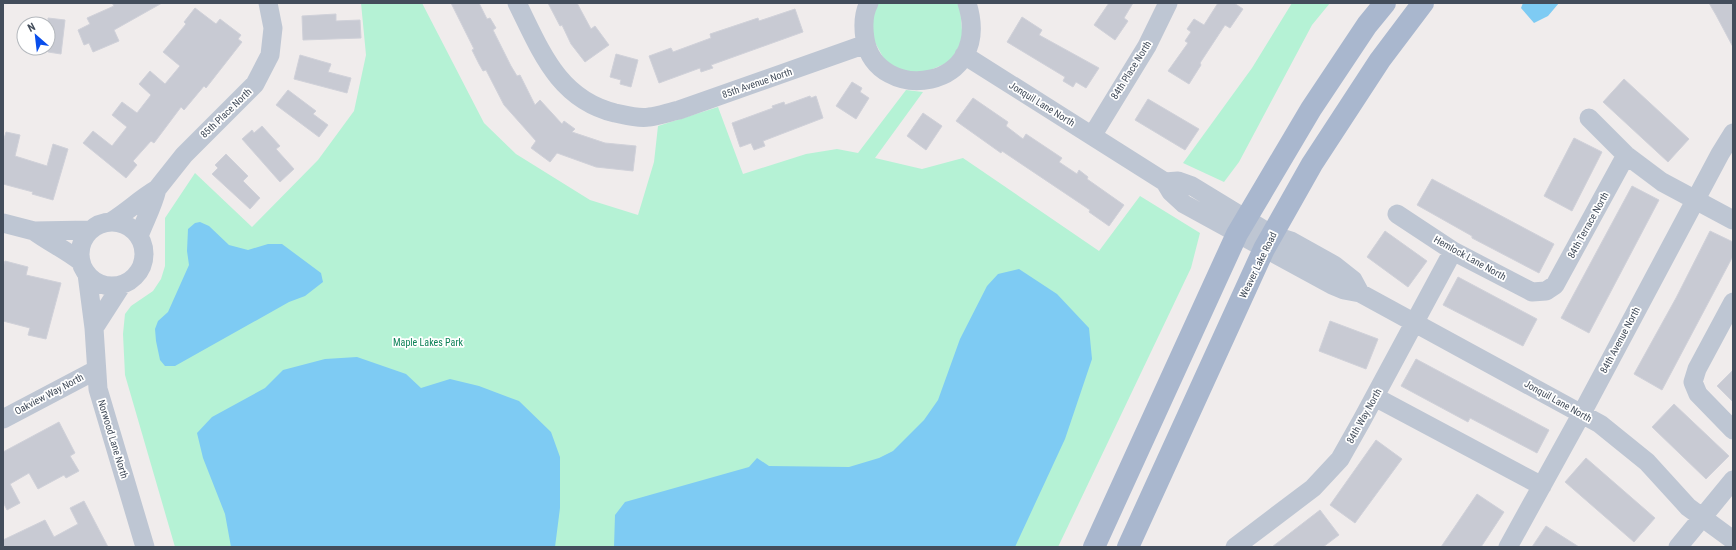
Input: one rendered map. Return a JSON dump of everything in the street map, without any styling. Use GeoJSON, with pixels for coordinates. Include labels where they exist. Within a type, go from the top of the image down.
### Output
{"type":"FeatureCollection","features":[{"type":"Feature","properties":{"kind":"main road"},"geometry":{"type":"LineString","coordinates":[[1094,547],[1242,226],[1311,109],[1368,25],[1385,3]]}},
{"type":"Feature","properties":{"kind":"main road","name":"Weaver Lake Road"},"geometry":{"type":"LineString","coordinates":[[1128,547],[1268,242],[1312,164],[1380,60],[1423,3]]}},
{"type":"Feature","properties":{"kind":"street","name":"85th Place North"},"geometry":{"type":"LineString","coordinates":[[139,236],[153,205],[157,190],[184,154],[255,84],[270,55],[273,28],[268,3]]}},
{"type":"Feature","properties":{"kind":"street","name":"85th Avenue North"},"geometry":{"type":"LineString","coordinates":[[517,3],[545,57],[563,83],[576,95],[591,105],[627,116],[647,118],[693,105],[866,44]]}},
{"type":"Feature","properties":{"kind":"street"},"geometry":{"type":"LineString","coordinates":[[869,3],[866,9],[863,27],[866,44],[872,58],[882,68],[894,76],[921,81],[934,79],[946,74],[956,66],[964,56],[972,38],[972,20],[967,3]]}},
{"type":"Feature","properties":{"kind":"street","name":"84th Place North"},"geometry":{"type":"LineString","coordinates":[[1092,136],[1147,46],[1168,3]]}},
{"type":"Feature","properties":{"kind":"street","name":"Jonquil Lane North"},"geometry":{"type":"LineString","coordinates":[[964,56],[1165,182],[1178,181],[1192,186],[1242,226],[1344,290],[1360,293],[1582,413],[1611,432],[1632,449],[1701,519],[1733,540]]}},
{"type":"Feature","properties":{"kind":"street"},"geometry":{"type":"LineString","coordinates":[[1589,118],[1626,156],[1662,182],[1733,220]]}},
{"type":"Feature","properties":{"kind":"street","name":"84th Avenue North"},"geometry":{"type":"LineString","coordinates":[[1508,547],[1582,413],[1695,199],[1733,133]]}},
{"type":"Feature","properties":{"kind":"street","name":"84th Terrace North"},"geometry":{"type":"LineString","coordinates":[[1546,291],[1555,285],[1626,156]]}},
{"type":"Feature","properties":{"kind":"street","name":"85th Place North"},"geometry":{"type":"LineString","coordinates":[[112,222],[130,209],[141,198],[157,190]]}},
{"type":"Feature","properties":{"kind":"street","name":"Hemlock Lane North"},"geometry":{"type":"LineString","coordinates":[[1397,214],[1453,251],[1532,292],[1546,291]]}},
{"type":"Feature","properties":{"kind":"street"},"geometry":{"type":"LineString","coordinates":[[112,222],[127,225],[139,236],[144,250],[143,265],[135,278],[121,286],[106,287],[92,281],[84,268],[79,255],[82,241],[90,230],[100,224],[112,222]]}},
{"type":"Feature","properties":{"kind":"street"},"geometry":{"type":"LineString","coordinates":[[3,223],[34,231],[90,230]]}},
{"type":"Feature","properties":{"kind":"street"},"geometry":{"type":"LineString","coordinates":[[34,231],[54,246],[68,252],[84,268]]}},
{"type":"Feature","properties":{"kind":"street","name":"84th Way North"},"geometry":{"type":"LineString","coordinates":[[1235,547],[1313,488],[1340,459],[1453,251]]}},
{"type":"Feature","properties":{"kind":"street","name":"Norwood Lane North"},"geometry":{"type":"LineString","coordinates":[[84,268],[94,328],[98,388],[145,547]]}},
{"type":"Feature","properties":{"kind":"street"},"geometry":{"type":"LineString","coordinates":[[94,328],[121,286]]}},
{"type":"Feature","properties":{"kind":"street"},"geometry":{"type":"LineString","coordinates":[[1733,302],[1697,369],[1693,382],[1698,394],[1733,430]]}},
{"type":"Feature","properties":{"kind":"street","name":"Oakview Way North"},"geometry":{"type":"LineString","coordinates":[[3,419],[96,370]]}},
{"type":"Feature","properties":{"kind":"street"},"geometry":{"type":"LineString","coordinates":[[1375,397],[1542,486]]}},
{"type":"Feature","properties":{"kind":"street"},"geometry":{"type":"LineString","coordinates":[[1678,547],[1733,480]]}},
{"type":"Feature","properties":{"kind":"green space","name":"Maple Lakes Park"},"geometry":{"type":"Polygon","coordinates":[[[361,3],[422,3],[484,123],[516,154],[590,200],[638,215],[654,162],[658,126],[718,107],[743,174],[806,154],[837,149],[858,153],[906,90],[923,92],[875,158],[922,169],[963,158],[1099,251],[1140,196],[1200,233],[1191,268],[1058,547],[175,547],[125,375],[123,334],[125,314],[131,306],[153,291],[161,279],[165,266],[165,218],[195,173],[252,227],[318,160],[354,111],[366,55],[361,3]]]}},
{"type":"Feature","properties":{"kind":"green space"},"geometry":{"type":"Polygon","coordinates":[[[877,3],[958,3],[960,7],[963,42],[949,62],[921,74],[894,68],[884,59],[871,35],[874,8],[877,3]]]}},
{"type":"Feature","properties":{"kind":"green space"},"geometry":{"type":"Polygon","coordinates":[[[1292,3],[1330,3],[1312,25],[1239,162],[1224,182],[1183,163],[1252,68],[1292,3]]]}},
{"type":"Feature","properties":{"kind":"water"},"geometry":{"type":"Polygon","coordinates":[[[1523,3],[1559,3],[1548,16],[1534,23],[1521,8],[1523,3]]]}},
{"type":"Feature","properties":{"kind":"water"},"geometry":{"type":"Polygon","coordinates":[[[200,222],[209,226],[229,245],[248,250],[268,244],[282,244],[321,273],[323,282],[305,296],[289,302],[175,366],[165,366],[160,360],[155,329],[158,321],[168,312],[189,265],[187,251],[188,229],[195,223],[200,222]]]}},
{"type":"Feature","properties":{"kind":"water"},"geometry":{"type":"Polygon","coordinates":[[[1019,269],[1057,294],[1089,328],[1092,359],[1065,439],[1015,547],[614,547],[615,515],[625,502],[749,467],[757,458],[769,466],[849,467],[879,458],[893,451],[924,420],[938,400],[960,339],[987,286],[998,274],[1019,269]]]}},
{"type":"Feature","properties":{"kind":"water"},"geometry":{"type":"Polygon","coordinates":[[[357,357],[406,374],[421,388],[450,379],[479,386],[519,401],[551,432],[560,457],[560,508],[555,547],[231,547],[225,514],[203,458],[197,433],[212,417],[265,388],[283,370],[325,359],[357,357]]]}},
{"type":"Feature","properties":{"kind":"building"},"geometry":{"type":"Polygon","coordinates":[[[112,3],[162,3],[114,30],[119,41],[93,52],[89,43],[84,45],[78,30],[90,24],[87,18],[114,6],[112,3]]]}},
{"type":"Feature","properties":{"kind":"building"},"geometry":{"type":"Polygon","coordinates":[[[451,3],[479,3],[487,19],[490,18],[496,28],[493,30],[511,66],[517,76],[520,75],[535,105],[540,100],[562,124],[564,121],[575,129],[572,132],[605,143],[636,146],[633,171],[596,167],[557,153],[550,162],[531,148],[536,141],[504,105],[486,70],[483,71],[472,50],[474,49],[451,3]]]}},
{"type":"Feature","properties":{"kind":"building"},"geometry":{"type":"Polygon","coordinates":[[[548,3],[577,3],[591,29],[595,26],[609,45],[585,62],[571,44],[562,25],[560,26],[548,3]]]}},
{"type":"Feature","properties":{"kind":"building"},"geometry":{"type":"Polygon","coordinates":[[[1109,3],[1133,3],[1124,18],[1128,21],[1115,40],[1094,25],[1109,3]]]}},
{"type":"Feature","properties":{"kind":"building"},"geometry":{"type":"Polygon","coordinates":[[[1218,3],[1234,3],[1243,9],[1230,28],[1225,25],[1200,63],[1201,65],[1189,84],[1168,71],[1188,43],[1185,41],[1191,32],[1187,29],[1194,19],[1204,25],[1218,3]]]}},
{"type":"Feature","properties":{"kind":"building"},"geometry":{"type":"Polygon","coordinates":[[[1709,3],[1733,3],[1733,47],[1716,15],[1709,3]]]}},
{"type":"Feature","properties":{"kind":"building"},"geometry":{"type":"Polygon","coordinates":[[[195,8],[216,24],[220,19],[241,35],[238,39],[242,42],[206,88],[204,86],[184,110],[181,107],[154,143],[151,141],[133,161],[137,165],[126,178],[83,143],[93,131],[112,146],[127,127],[112,115],[122,102],[137,113],[151,95],[139,84],[150,71],[165,84],[180,66],[163,52],[186,24],[184,22],[195,8]]]}},
{"type":"Feature","properties":{"kind":"building"},"geometry":{"type":"Polygon","coordinates":[[[795,9],[803,32],[711,65],[713,68],[701,72],[700,68],[659,83],[649,56],[671,48],[673,52],[711,38],[710,34],[758,18],[759,21],[795,9]]]}},
{"type":"Feature","properties":{"kind":"building"},"geometry":{"type":"Polygon","coordinates":[[[336,14],[336,21],[360,20],[361,38],[303,40],[302,16],[336,14]]]}},
{"type":"Feature","properties":{"kind":"building"},"geometry":{"type":"Polygon","coordinates":[[[1022,17],[1042,30],[1039,35],[1099,68],[1086,88],[1076,82],[1073,87],[1063,81],[1065,77],[1007,42],[1022,17]]]}},
{"type":"Feature","properties":{"kind":"building"},"geometry":{"type":"Polygon","coordinates":[[[56,19],[65,20],[61,54],[56,53],[56,19]]]}},
{"type":"Feature","properties":{"kind":"building"},"geometry":{"type":"Polygon","coordinates":[[[616,54],[638,60],[631,87],[620,84],[621,80],[610,77],[616,54]]]}},
{"type":"Feature","properties":{"kind":"building"},"geometry":{"type":"Polygon","coordinates":[[[300,55],[331,64],[328,72],[351,78],[347,93],[294,79],[300,55]]]}},
{"type":"Feature","properties":{"kind":"building"},"geometry":{"type":"Polygon","coordinates":[[[1624,79],[1689,139],[1668,162],[1603,102],[1624,79]]]}},
{"type":"Feature","properties":{"kind":"building"},"geometry":{"type":"Polygon","coordinates":[[[852,82],[862,88],[860,92],[869,98],[856,119],[836,106],[852,82]]]}},
{"type":"Feature","properties":{"kind":"building"},"geometry":{"type":"Polygon","coordinates":[[[288,90],[316,111],[313,114],[328,125],[319,137],[276,105],[288,90]]]}},
{"type":"Feature","properties":{"kind":"building"},"geometry":{"type":"Polygon","coordinates":[[[810,96],[811,98],[816,96],[823,118],[763,141],[765,146],[754,150],[751,143],[740,147],[732,123],[773,108],[772,106],[784,102],[785,105],[810,96]]]}},
{"type":"Feature","properties":{"kind":"building"},"geometry":{"type":"Polygon","coordinates":[[[973,98],[1008,122],[1006,126],[1023,139],[1026,134],[1062,158],[1059,162],[1077,174],[1079,170],[1088,177],[1087,179],[1124,205],[1109,226],[1089,212],[1090,210],[1002,151],[1001,153],[956,121],[973,98]]]}},
{"type":"Feature","properties":{"kind":"building"},"geometry":{"type":"Polygon","coordinates":[[[1148,99],[1199,129],[1185,150],[1135,120],[1148,99]]]}},
{"type":"Feature","properties":{"kind":"building"},"geometry":{"type":"Polygon","coordinates":[[[923,113],[942,126],[926,150],[907,136],[923,113]]]}},
{"type":"Feature","properties":{"kind":"building"},"geometry":{"type":"Polygon","coordinates":[[[262,126],[280,146],[276,149],[294,169],[280,182],[242,139],[252,130],[254,133],[262,126]]]}},
{"type":"Feature","properties":{"kind":"building"},"geometry":{"type":"Polygon","coordinates":[[[6,132],[20,135],[15,156],[47,166],[53,144],[68,149],[53,200],[32,194],[33,192],[3,184],[3,142],[6,132]]]}},
{"type":"Feature","properties":{"kind":"building"},"geometry":{"type":"Polygon","coordinates":[[[1574,138],[1602,152],[1572,211],[1544,196],[1574,138]]]}},
{"type":"Feature","properties":{"kind":"building"},"geometry":{"type":"Polygon","coordinates":[[[226,154],[248,176],[243,181],[260,198],[250,209],[212,174],[218,168],[215,165],[226,154]]]}},
{"type":"Feature","properties":{"kind":"building"},"geometry":{"type":"Polygon","coordinates":[[[1432,179],[1554,244],[1539,273],[1472,238],[1472,236],[1417,205],[1432,179]]]}},
{"type":"Feature","properties":{"kind":"building"},"geometry":{"type":"Polygon","coordinates":[[[1632,186],[1659,200],[1589,333],[1561,318],[1632,186]]]}},
{"type":"Feature","properties":{"kind":"building"},"geometry":{"type":"Polygon","coordinates":[[[1385,231],[1427,261],[1408,287],[1367,257],[1385,231]]]}},
{"type":"Feature","properties":{"kind":"building"},"geometry":{"type":"Polygon","coordinates":[[[1710,231],[1733,242],[1733,256],[1662,390],[1634,374],[1676,298],[1710,231]]]}},
{"type":"Feature","properties":{"kind":"building"},"geometry":{"type":"Polygon","coordinates":[[[5,261],[28,267],[26,275],[61,283],[46,339],[28,335],[30,328],[3,321],[3,267],[5,261]]]}},
{"type":"Feature","properties":{"kind":"building"},"geometry":{"type":"Polygon","coordinates":[[[1458,277],[1537,319],[1523,346],[1443,305],[1458,277]]]}},
{"type":"Feature","properties":{"kind":"building"},"geometry":{"type":"Polygon","coordinates":[[[1330,321],[1378,339],[1366,369],[1319,351],[1330,321]]]}},
{"type":"Feature","properties":{"kind":"building"},"geometry":{"type":"Polygon","coordinates":[[[1416,359],[1549,430],[1537,453],[1470,418],[1468,422],[1401,386],[1416,359]]]}},
{"type":"Feature","properties":{"kind":"building"},"geometry":{"type":"Polygon","coordinates":[[[1733,370],[1733,402],[1717,386],[1733,370]]]}},
{"type":"Feature","properties":{"kind":"building"},"geometry":{"type":"Polygon","coordinates":[[[1674,404],[1729,456],[1706,479],[1652,427],[1674,404]]]}},
{"type":"Feature","properties":{"kind":"building"},"geometry":{"type":"Polygon","coordinates":[[[59,422],[75,453],[70,456],[79,471],[66,478],[64,475],[38,489],[29,473],[10,484],[20,503],[7,510],[3,502],[3,452],[59,422]]]}},
{"type":"Feature","properties":{"kind":"building"},"geometry":{"type":"Polygon","coordinates":[[[1376,440],[1402,459],[1355,523],[1330,505],[1376,440]]]}},
{"type":"Feature","properties":{"kind":"building"},"geometry":{"type":"Polygon","coordinates":[[[1586,458],[1655,518],[1634,542],[1565,482],[1586,458]]]}},
{"type":"Feature","properties":{"kind":"building"},"geometry":{"type":"Polygon","coordinates":[[[1477,494],[1504,512],[1481,547],[1441,547],[1477,494]]]}},
{"type":"Feature","properties":{"kind":"building"},"geometry":{"type":"Polygon","coordinates":[[[84,501],[108,547],[3,547],[3,540],[45,520],[54,537],[78,524],[70,508],[84,501]]]}},
{"type":"Feature","properties":{"kind":"building"},"geometry":{"type":"Polygon","coordinates":[[[1320,510],[1339,535],[1323,547],[1272,547],[1320,510]]]}},
{"type":"Feature","properties":{"kind":"building"},"geometry":{"type":"Polygon","coordinates":[[[1546,526],[1579,547],[1532,547],[1546,526]]]}}]}
